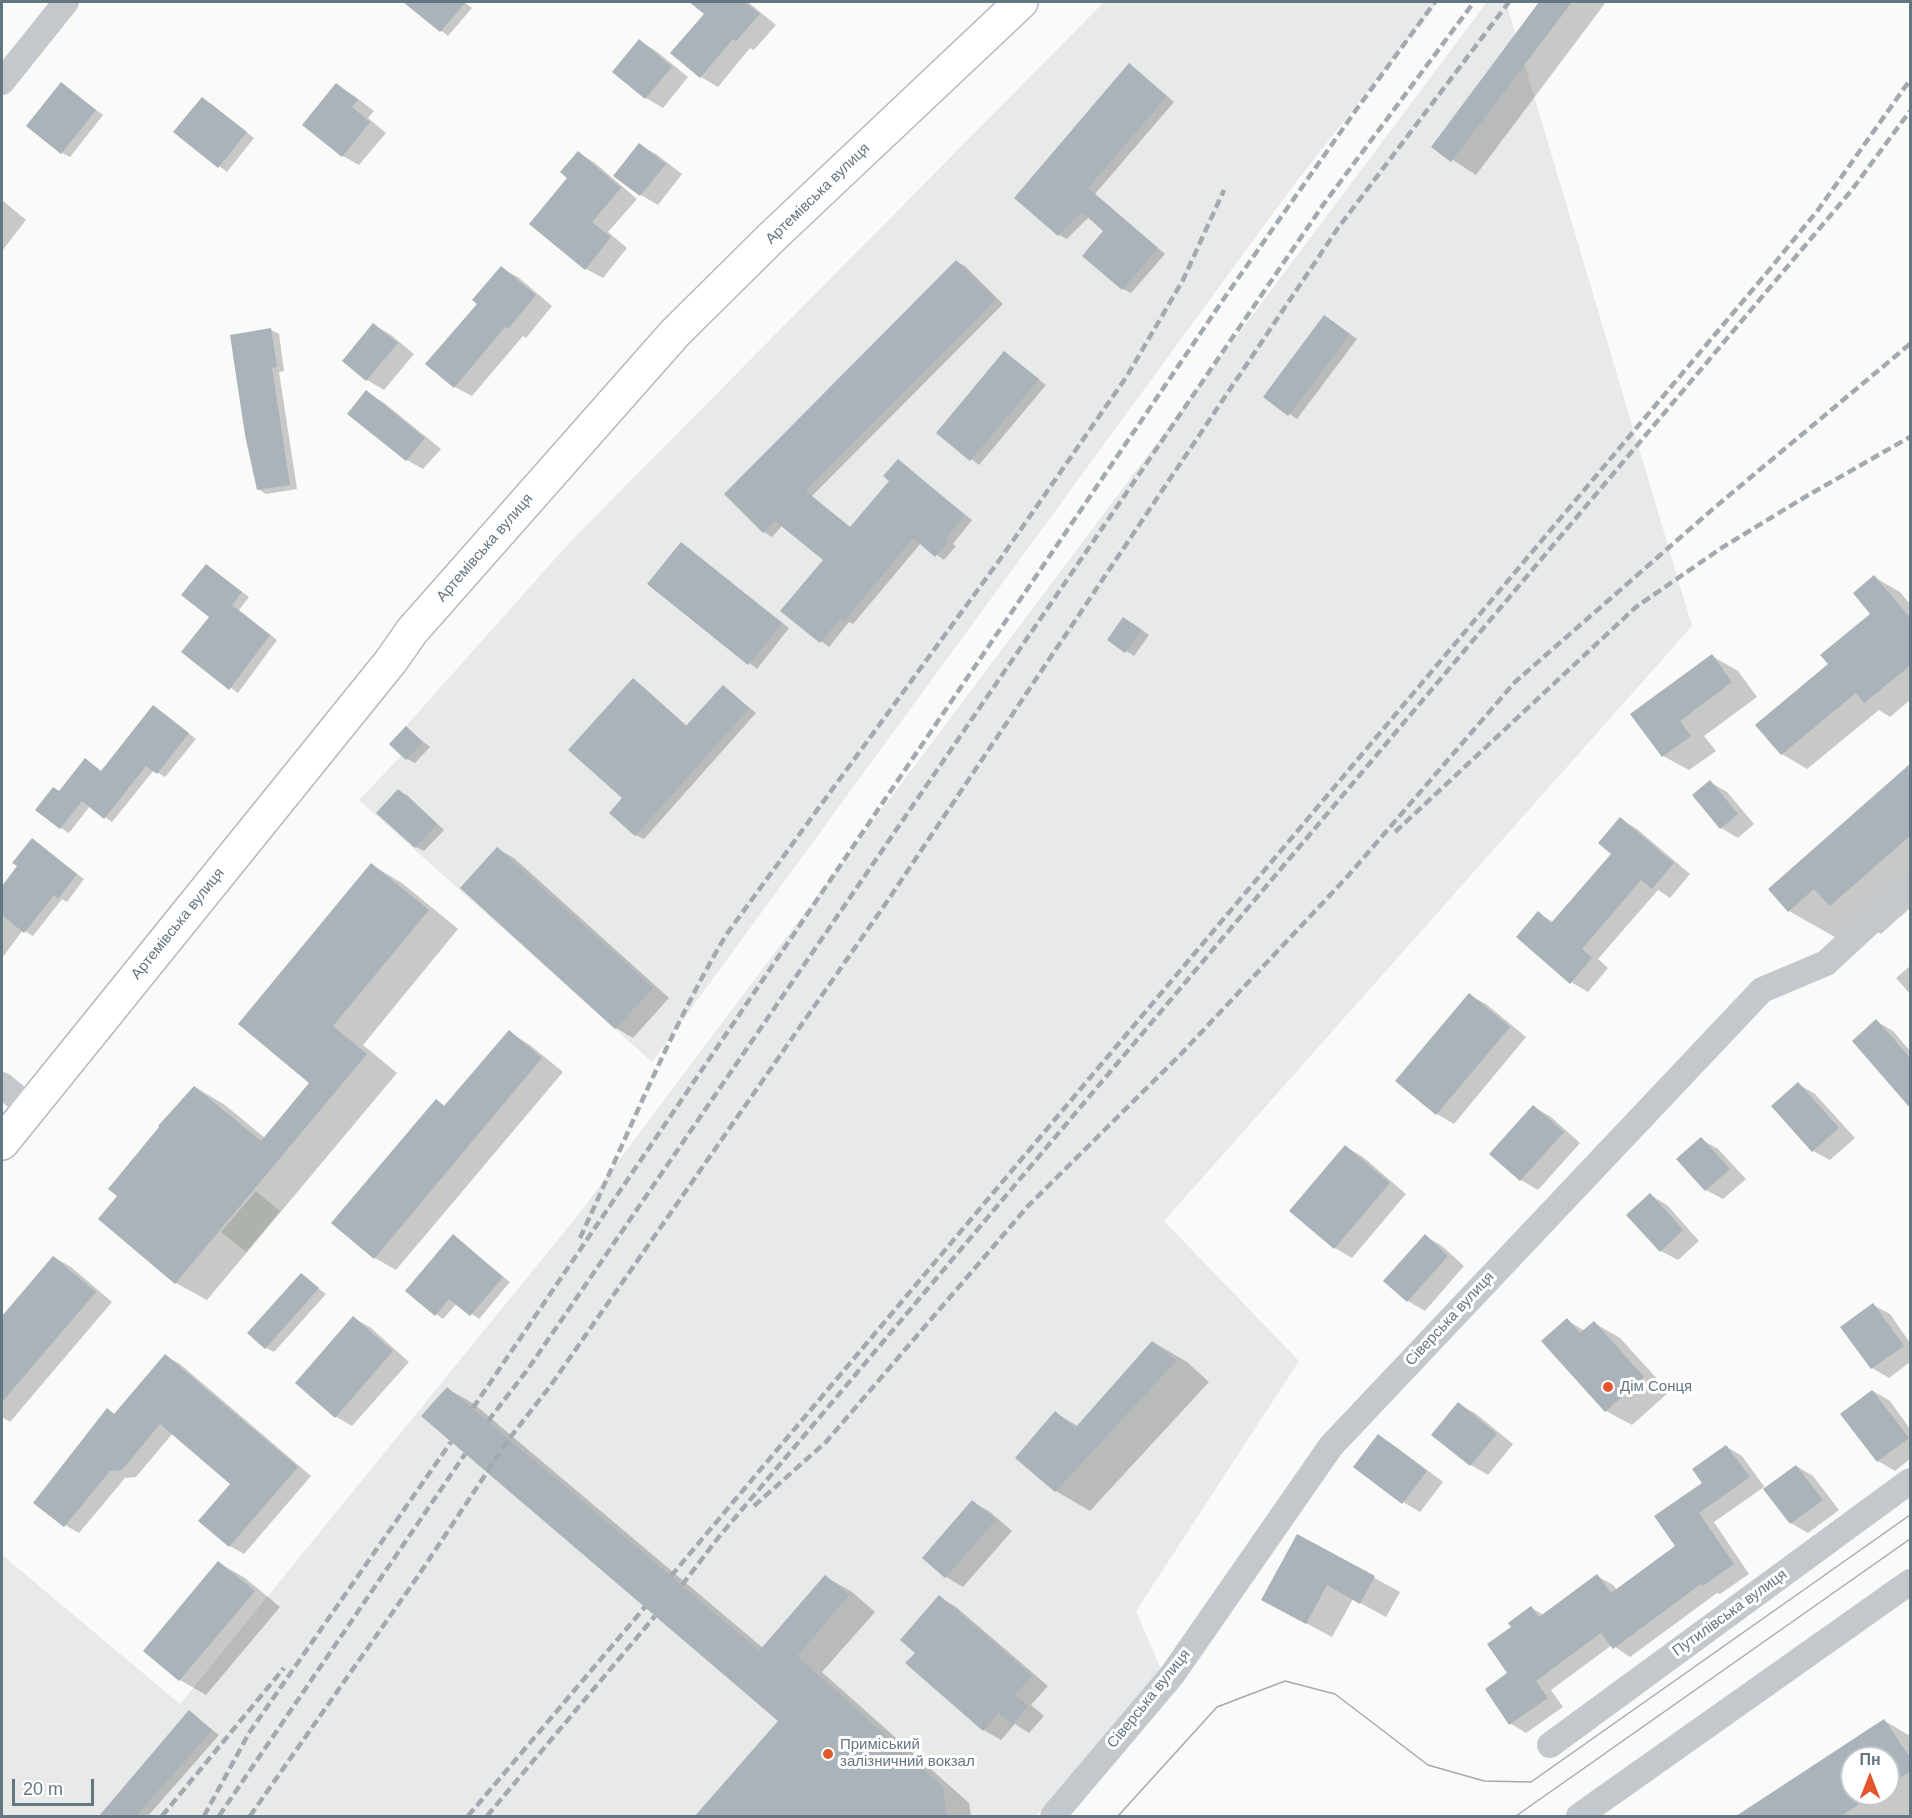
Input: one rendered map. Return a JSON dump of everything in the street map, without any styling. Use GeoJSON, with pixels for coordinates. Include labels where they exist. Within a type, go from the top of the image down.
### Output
{"type":"FeatureCollection","features":[{"type":"Feature","properties":{"kind":"main road","name":"Артемівська вулиця"},"geometry":{"type":"LineString","coordinates":[[2,1143],[391,661],[412,631],[675,333],[1021,2]]}},
{"type":"Feature","properties":{"kind":"street"},"geometry":{"type":"LineString","coordinates":[[2,82],[66,2]]}},
{"type":"Feature","properties":{"kind":"street","name":"Сіверська вулиця"},"geometry":{"type":"LineString","coordinates":[[1053,1816],[1172,1675],[1331,1446],[1762,990],[1826,963],[1911,885]]}},
{"type":"Feature","properties":{"kind":"street"},"geometry":{"type":"LineString","coordinates":[[2,1085],[30,1108]]}},
{"type":"Feature","properties":{"kind":"street","name":"Путилівська вулиця"},"geometry":{"type":"LineString","coordinates":[[1550,1745],[1911,1481]]}},
{"type":"Feature","properties":{"kind":"street"},"geometry":{"type":"LineString","coordinates":[[1579,1816],[1911,1582]]}},
{"type":"Feature","properties":{"kind":"shaded area"},"geometry":{"type":"Polygon","coordinates":[[[1104,2],[1438,2],[1293,186],[652,1062],[359,800],[401,756],[389,745],[570,542],[1104,2]]]}},
{"type":"Feature","properties":{"kind":"shaded area"},"geometry":{"type":"Polygon","coordinates":[[[1487,2],[1506,2],[1692,626],[1164,1221],[1299,1361],[1136,1611],[1163,1674],[1036,1816],[2,1816],[2,1555],[180,1704],[578,1215],[1487,2]]]}},
{"type":"Feature","properties":{"kind":"shaded area"},"geometry":{"type":"Polygon","coordinates":[[[256,1191],[280,1211],[246,1252],[221,1232],[256,1191]]]}},
{"type":"Feature","properties":{"kind":"building"},"geometry":{"type":"Polygon","coordinates":[[[403,2],[466,2],[440,32],[403,2]]]}},
{"type":"Feature","properties":{"kind":"building"},"geometry":{"type":"Polygon","coordinates":[[[689,2],[745,2],[760,14],[736,41],[733,39],[700,78],[670,53],[704,14],[689,2]]]}},
{"type":"Feature","properties":{"kind":"building"},"geometry":{"type":"Polygon","coordinates":[[[1539,2],[1572,2],[1451,162],[1431,147],[1539,2]]]}},
{"type":"Feature","properties":{"kind":"building"},"geometry":{"type":"Polygon","coordinates":[[[639,39],[672,67],[645,99],[612,72],[639,39]]]}},
{"type":"Feature","properties":{"kind":"building"},"geometry":{"type":"Polygon","coordinates":[[[1129,63],[1167,96],[1088,188],[1158,248],[1122,290],[1082,256],[1103,231],[1082,212],[1058,236],[1014,198],[1129,63]]]}},
{"type":"Feature","properties":{"kind":"building"},"geometry":{"type":"Polygon","coordinates":[[[61,82],[96,110],[61,154],[26,126],[61,82]]]}},
{"type":"Feature","properties":{"kind":"building"},"geometry":{"type":"Polygon","coordinates":[[[336,83],[358,100],[352,107],[370,122],[342,157],[302,125],[336,83]]]}},
{"type":"Feature","properties":{"kind":"building"},"geometry":{"type":"Polygon","coordinates":[[[202,97],[247,132],[218,168],[173,132],[202,97]]]}},
{"type":"Feature","properties":{"kind":"building"},"geometry":{"type":"Polygon","coordinates":[[[639,143],[666,164],[640,196],[613,176],[639,143]]]}},
{"type":"Feature","properties":{"kind":"building"},"geometry":{"type":"Polygon","coordinates":[[[578,151],[621,188],[592,222],[611,237],[585,270],[529,224],[567,178],[560,172],[578,151]]]}},
{"type":"Feature","properties":{"kind":"building"},"geometry":{"type":"Polygon","coordinates":[[[956,260],[996,299],[805,491],[850,527],[889,481],[883,476],[898,459],[965,515],[946,538],[949,540],[935,557],[913,538],[844,621],[841,618],[820,643],[780,611],[823,560],[775,521],[763,533],[724,494],[956,260]]]}},
{"type":"Feature","properties":{"kind":"building"},"geometry":{"type":"Polygon","coordinates":[[[501,266],[536,295],[508,329],[505,327],[454,388],[425,364],[477,304],[472,300],[501,266]]]}},
{"type":"Feature","properties":{"kind":"building"},"geometry":{"type":"Polygon","coordinates":[[[1324,315],[1350,334],[1288,416],[1263,397],[1324,315]]]}},
{"type":"Feature","properties":{"kind":"building"},"geometry":{"type":"Polygon","coordinates":[[[373,323],[398,343],[366,381],[342,361],[373,323]]]}},
{"type":"Feature","properties":{"kind":"building"},"geometry":{"type":"Polygon","coordinates":[[[271,328],[277,367],[272,368],[290,485],[257,490],[245,435],[230,335],[271,328]]]}},
{"type":"Feature","properties":{"kind":"building"},"geometry":{"type":"Polygon","coordinates":[[[1004,351],[1039,379],[970,461],[936,433],[1004,351]]]}},
{"type":"Feature","properties":{"kind":"building"},"geometry":{"type":"Polygon","coordinates":[[[366,390],[425,438],[406,461],[347,414],[366,390]]]}},
{"type":"Feature","properties":{"kind":"building"},"geometry":{"type":"Polygon","coordinates":[[[681,542],[782,623],[748,665],[647,584],[681,542]]]}},
{"type":"Feature","properties":{"kind":"building"},"geometry":{"type":"Polygon","coordinates":[[[206,564],[242,592],[232,605],[270,635],[229,690],[181,652],[209,617],[181,595],[206,564]]]}},
{"type":"Feature","properties":{"kind":"building"},"geometry":{"type":"Polygon","coordinates":[[[1874,575],[1911,619],[1911,665],[1864,703],[1856,693],[1781,755],[1755,725],[1828,664],[1820,655],[1870,614],[1853,593],[1874,575]]]}},
{"type":"Feature","properties":{"kind":"building"},"geometry":{"type":"Polygon","coordinates":[[[1123,617],[1142,630],[1125,653],[1107,640],[1123,617]]]}},
{"type":"Feature","properties":{"kind":"building"},"geometry":{"type":"Polygon","coordinates":[[[1712,654],[1732,682],[1680,721],[1691,736],[1662,757],[1630,714],[1712,654]]]}},
{"type":"Feature","properties":{"kind":"building"},"geometry":{"type":"Polygon","coordinates":[[[633,678],[686,726],[723,685],[749,708],[635,836],[609,813],[622,798],[568,750],[633,678]]]}},
{"type":"Feature","properties":{"kind":"building"},"geometry":{"type":"Polygon","coordinates":[[[153,705],[189,733],[157,774],[146,766],[104,819],[82,801],[60,829],[35,810],[53,787],[59,791],[85,758],[101,771],[153,705]]]}},
{"type":"Feature","properties":{"kind":"building"},"geometry":{"type":"Polygon","coordinates":[[[406,726],[423,742],[406,760],[389,744],[406,726]]]}},
{"type":"Feature","properties":{"kind":"building"},"geometry":{"type":"Polygon","coordinates":[[[1911,763],[1911,835],[1830,906],[1814,889],[1788,912],[1768,889],[1911,763]]]}},
{"type":"Feature","properties":{"kind":"building"},"geometry":{"type":"Polygon","coordinates":[[[1710,780],[1738,814],[1720,829],[1692,795],[1710,780]]]}},
{"type":"Feature","properties":{"kind":"building"},"geometry":{"type":"Polygon","coordinates":[[[398,789],[437,824],[415,848],[376,813],[398,789]]]}},
{"type":"Feature","properties":{"kind":"building"},"geometry":{"type":"Polygon","coordinates":[[[1620,817],[1674,863],[1652,889],[1641,880],[1582,949],[1592,958],[1570,984],[1516,937],[1538,911],[1551,923],[1611,854],[1598,843],[1620,817]]]}},
{"type":"Feature","properties":{"kind":"building"},"geometry":{"type":"Polygon","coordinates":[[[32,838],[77,874],[58,899],[54,895],[24,933],[2,915],[2,886],[17,866],[12,863],[32,838]]]}},
{"type":"Feature","properties":{"kind":"building"},"geometry":{"type":"Polygon","coordinates":[[[497,847],[653,988],[615,1029],[460,888],[497,847]]]}},
{"type":"Feature","properties":{"kind":"building"},"geometry":{"type":"Polygon","coordinates":[[[371,863],[429,910],[333,1026],[367,1054],[175,1284],[98,1219],[117,1196],[108,1189],[158,1126],[194,1086],[261,1141],[309,1083],[238,1024],[371,863]]]}},
{"type":"Feature","properties":{"kind":"building"},"geometry":{"type":"Polygon","coordinates":[[[1469,993],[1510,1027],[1436,1115],[1395,1081],[1469,993]]]}},
{"type":"Feature","properties":{"kind":"building"},"geometry":{"type":"Polygon","coordinates":[[[1876,1019],[1911,1059],[1911,1109],[1852,1041],[1876,1019]]]}},
{"type":"Feature","properties":{"kind":"building"},"geometry":{"type":"Polygon","coordinates":[[[509,1030],[542,1058],[374,1259],[331,1223],[436,1099],[444,1106],[509,1030]]]}},
{"type":"Feature","properties":{"kind":"building"},"geometry":{"type":"Polygon","coordinates":[[[1798,1082],[1839,1128],[1812,1152],[1771,1106],[1798,1082]]]}},
{"type":"Feature","properties":{"kind":"building"},"geometry":{"type":"Polygon","coordinates":[[[1533,1105],[1564,1132],[1520,1181],[1489,1154],[1533,1105]]]}},
{"type":"Feature","properties":{"kind":"building"},"geometry":{"type":"Polygon","coordinates":[[[1701,1137],[1730,1169],[1705,1191],[1676,1159],[1701,1137]]]}},
{"type":"Feature","properties":{"kind":"building"},"geometry":{"type":"Polygon","coordinates":[[[1345,1145],[1390,1183],[1334,1249],[1289,1211],[1345,1145]]]}},
{"type":"Feature","properties":{"kind":"building"},"geometry":{"type":"Polygon","coordinates":[[[1650,1193],[1683,1230],[1660,1252],[1626,1215],[1650,1193]]]}},
{"type":"Feature","properties":{"kind":"building"},"geometry":{"type":"Polygon","coordinates":[[[453,1234],[503,1277],[470,1316],[449,1299],[435,1316],[405,1291],[453,1234]]]}},
{"type":"Feature","properties":{"kind":"building"},"geometry":{"type":"Polygon","coordinates":[[[1425,1234],[1448,1256],[1407,1302],[1383,1281],[1425,1234]]]}},
{"type":"Feature","properties":{"kind":"building"},"geometry":{"type":"Polygon","coordinates":[[[53,1256],[96,1292],[2,1402],[2,1316],[53,1256]]]}},
{"type":"Feature","properties":{"kind":"building"},"geometry":{"type":"Polygon","coordinates":[[[301,1273],[319,1288],[265,1349],[247,1333],[301,1273]]]}},
{"type":"Feature","properties":{"kind":"building"},"geometry":{"type":"Polygon","coordinates":[[[1873,1303],[1904,1346],[1871,1369],[1840,1327],[1873,1303]]]}},
{"type":"Feature","properties":{"kind":"building"},"geometry":{"type":"Polygon","coordinates":[[[353,1316],[393,1351],[335,1418],[295,1383],[353,1316]]]}},
{"type":"Feature","properties":{"kind":"building","name":"Дім Сонця"},"geometry":{"type":"Polygon","coordinates":[[[1567,1318],[1580,1333],[1594,1321],[1644,1377],[1605,1412],[1541,1341],[1567,1318]]]}},
{"type":"Feature","properties":{"kind":"building"},"geometry":{"type":"Polygon","coordinates":[[[1152,1341],[1176,1361],[1055,1492],[1015,1458],[1055,1411],[1075,1428],[1152,1341]]]}},
{"type":"Feature","properties":{"kind":"building"},"geometry":{"type":"Polygon","coordinates":[[[165,1354],[298,1467],[229,1547],[198,1521],[230,1484],[160,1424],[122,1470],[110,1471],[64,1527],[33,1503],[107,1408],[114,1414],[165,1354]]]}},
{"type":"Feature","properties":{"kind":"building"},"geometry":{"type":"Polygon","coordinates":[[[447,1387],[759,1651],[825,1575],[849,1595],[797,1656],[943,1787],[947,1816],[695,1816],[778,1721],[421,1416],[447,1387]]]}},
{"type":"Feature","properties":{"kind":"building"},"geometry":{"type":"Polygon","coordinates":[[[1872,1390],[1909,1438],[1877,1462],[1840,1414],[1872,1390]]]}},
{"type":"Feature","properties":{"kind":"building"},"geometry":{"type":"Polygon","coordinates":[[[1458,1402],[1497,1434],[1470,1466],[1431,1435],[1458,1402]]]}},
{"type":"Feature","properties":{"kind":"building"},"geometry":{"type":"Polygon","coordinates":[[[1378,1434],[1427,1471],[1402,1504],[1353,1467],[1378,1434]]]}},
{"type":"Feature","properties":{"kind":"building"},"geometry":{"type":"Polygon","coordinates":[[[1726,1445],[1750,1477],[1699,1513],[1734,1564],[1703,1586],[1701,1584],[1613,1649],[1601,1633],[1536,1681],[1548,1698],[1509,1725],[1485,1689],[1507,1673],[1487,1644],[1511,1627],[1508,1623],[1531,1606],[1539,1617],[1597,1574],[1611,1593],[1675,1546],[1654,1516],[1702,1483],[1692,1469],[1726,1445]]]}},
{"type":"Feature","properties":{"kind":"building"},"geometry":{"type":"Polygon","coordinates":[[[1796,1465],[1823,1500],[1790,1524],[1763,1489],[1796,1465]]]}},
{"type":"Feature","properties":{"kind":"building"},"geometry":{"type":"Polygon","coordinates":[[[972,1500],[996,1520],[945,1578],[922,1558],[972,1500]]]}},
{"type":"Feature","properties":{"kind":"building"},"geometry":{"type":"Polygon","coordinates":[[[1297,1534],[1375,1576],[1360,1604],[1327,1585],[1306,1624],[1261,1600],[1297,1534]]]}},
{"type":"Feature","properties":{"kind":"building"},"geometry":{"type":"Polygon","coordinates":[[[218,1561],[255,1591],[179,1681],[143,1651],[218,1561]]]}},
{"type":"Feature","properties":{"kind":"building"},"geometry":{"type":"Polygon","coordinates":[[[939,1595],[1032,1676],[1015,1695],[1028,1706],[1012,1724],[999,1713],[983,1731],[905,1663],[915,1653],[900,1640],[939,1595]]]}},
{"type":"Feature","properties":{"kind":"building"},"geometry":{"type":"Polygon","coordinates":[[[189,1710],[212,1730],[136,1816],[99,1816],[189,1710]]]}},
{"type":"Feature","properties":{"kind":"building"},"geometry":{"type":"Polygon","coordinates":[[[1884,1719],[1911,1759],[1911,1771],[1900,1778],[1900,1746],[1843,1746],[1884,1719]]]}},
{"type":"Feature","properties":{"kind":"building"},"geometry":{"type":"Polygon","coordinates":[[[1840,1748],[1840,1806],[1856,1806],[1841,1816],[1736,1816],[1840,1748]]]}},
{"type":"Feature","properties":{"kind":"tram line"},"geometry":{"type":"LineString","coordinates":[[1118,1816],[1217,1707],[1285,1681],[1335,1694],[1428,1765],[1484,1781],[1531,1782],[1910,1515]]}},
{"type":"Feature","properties":{"kind":"tram line"},"geometry":{"type":"LineString","coordinates":[[1516,1816],[1910,1539]]}},
{"type":"Feature","properties":{"kind":"railway"},"geometry":{"type":"LineString","coordinates":[[473,1408],[1225,297],[1435,2]]}},
{"type":"Feature","properties":{"kind":"railway"},"geometry":{"type":"LineString","coordinates":[[488,1421],[528,1369],[1323,205],[1474,2]]}},
{"type":"Feature","properties":{"kind":"railway"},"geometry":{"type":"LineString","coordinates":[[250,1816],[416,1579],[509,1439],[551,1385],[884,906],[1338,228],[1509,2]]}},
{"type":"Feature","properties":{"kind":"railway"},"geometry":{"type":"LineString","coordinates":[[671,1576],[1765,275],[1818,210],[1910,80]]}},
{"type":"Feature","properties":{"kind":"railway"},"geometry":{"type":"LineString","coordinates":[[682,1585],[718,1538],[1851,191],[1910,111]]}},
{"type":"Feature","properties":{"kind":"railway"},"geometry":{"type":"LineString","coordinates":[[580,1238],[667,1047],[726,935],[1001,558],[1127,376],[1183,280],[1224,190]]}},
{"type":"Feature","properties":{"kind":"railway"},"geometry":{"type":"LineString","coordinates":[[754,1506],[826,1442],[1028,1206],[1180,1055],[1347,877],[1515,682],[1714,508],[1910,344]]}},
{"type":"Feature","properties":{"kind":"railway"},"geometry":{"type":"LineString","coordinates":[[1395,832],[1636,607],[1723,547],[1910,437]]}},
{"type":"Feature","properties":{"kind":"railway"},"geometry":{"type":"LineString","coordinates":[[204,1816],[249,1733],[451,1442]]}},
{"type":"Feature","properties":{"kind":"railway"},"geometry":{"type":"LineString","coordinates":[[219,1816],[465,1454]]}},
{"type":"Feature","properties":{"kind":"railway"},"geometry":{"type":"LineString","coordinates":[[468,1816],[645,1607]]}},
{"type":"Feature","properties":{"kind":"railway"},"geometry":{"type":"LineString","coordinates":[[487,1816],[655,1616]]}},
{"type":"Feature","properties":{"kind":"railway"},"geometry":{"type":"LineString","coordinates":[[162,1816],[284,1668]]}},
{"type":"Feature","properties":{"kind":"place","name":"Дім Сонця"},"geometry":{"type":"Point","coordinates":[1608,1387]}},
{"type":"Feature","properties":{"kind":"place","name":"Приміський залізничний вокзал"},"geometry":{"type":"Point","coordinates":[828,1754]}}]}
